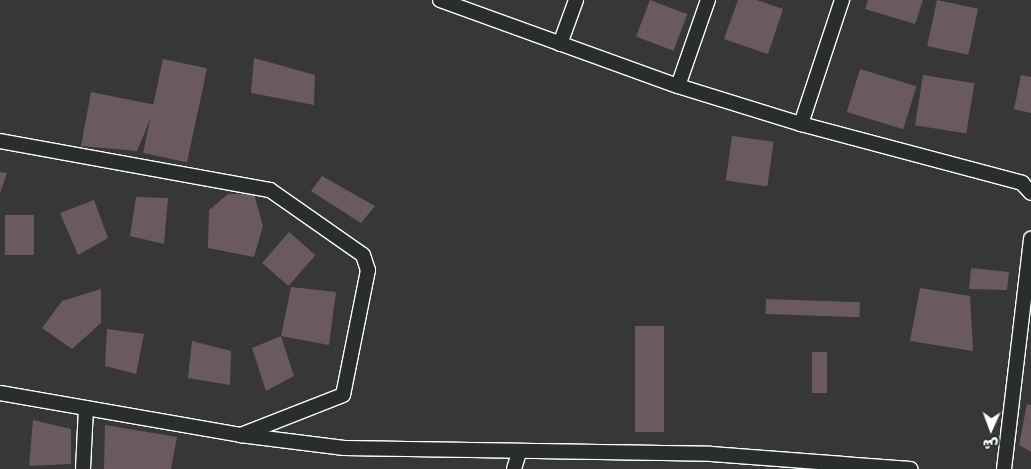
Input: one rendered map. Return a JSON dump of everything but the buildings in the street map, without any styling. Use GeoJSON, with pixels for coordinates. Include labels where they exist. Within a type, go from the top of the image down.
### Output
{"type":"FeatureCollection","features":[{"type":"Feature","properties":{"kind":"street"},"geometry":{"type":"LineString","coordinates":[[560,44],[576,0]]}},
{"type":"Feature","properties":{"kind":"street"},"geometry":{"type":"LineString","coordinates":[[678,86],[708,0]]}},
{"type":"Feature","properties":{"kind":"street"},"geometry":{"type":"LineString","coordinates":[[801,124],[842,0]]}},
{"type":"Feature","properties":{"kind":"street"},"geometry":{"type":"LineString","coordinates":[[445,1],[678,86],[801,124],[1022,183],[1031,193]]}},
{"type":"Feature","properties":{"kind":"street"},"geometry":{"type":"LineString","coordinates":[[0,140],[270,190],[363,256],[368,270],[343,395],[240,435]]}},
{"type":"Feature","properties":{"kind":"street"},"geometry":{"type":"LineString","coordinates":[[1004,469],[1031,239]]}},
{"type":"Feature","properties":{"kind":"street"},"geometry":{"type":"LineString","coordinates":[[0,393],[240,435],[344,448],[519,453],[711,454],[910,469]]}},
{"type":"Feature","properties":{"kind":"street"},"geometry":{"type":"LineString","coordinates":[[83,469],[86,408]]}},
{"type":"Feature","properties":{"kind":"street"},"geometry":{"type":"LineString","coordinates":[[514,469],[519,453]]}}]}
